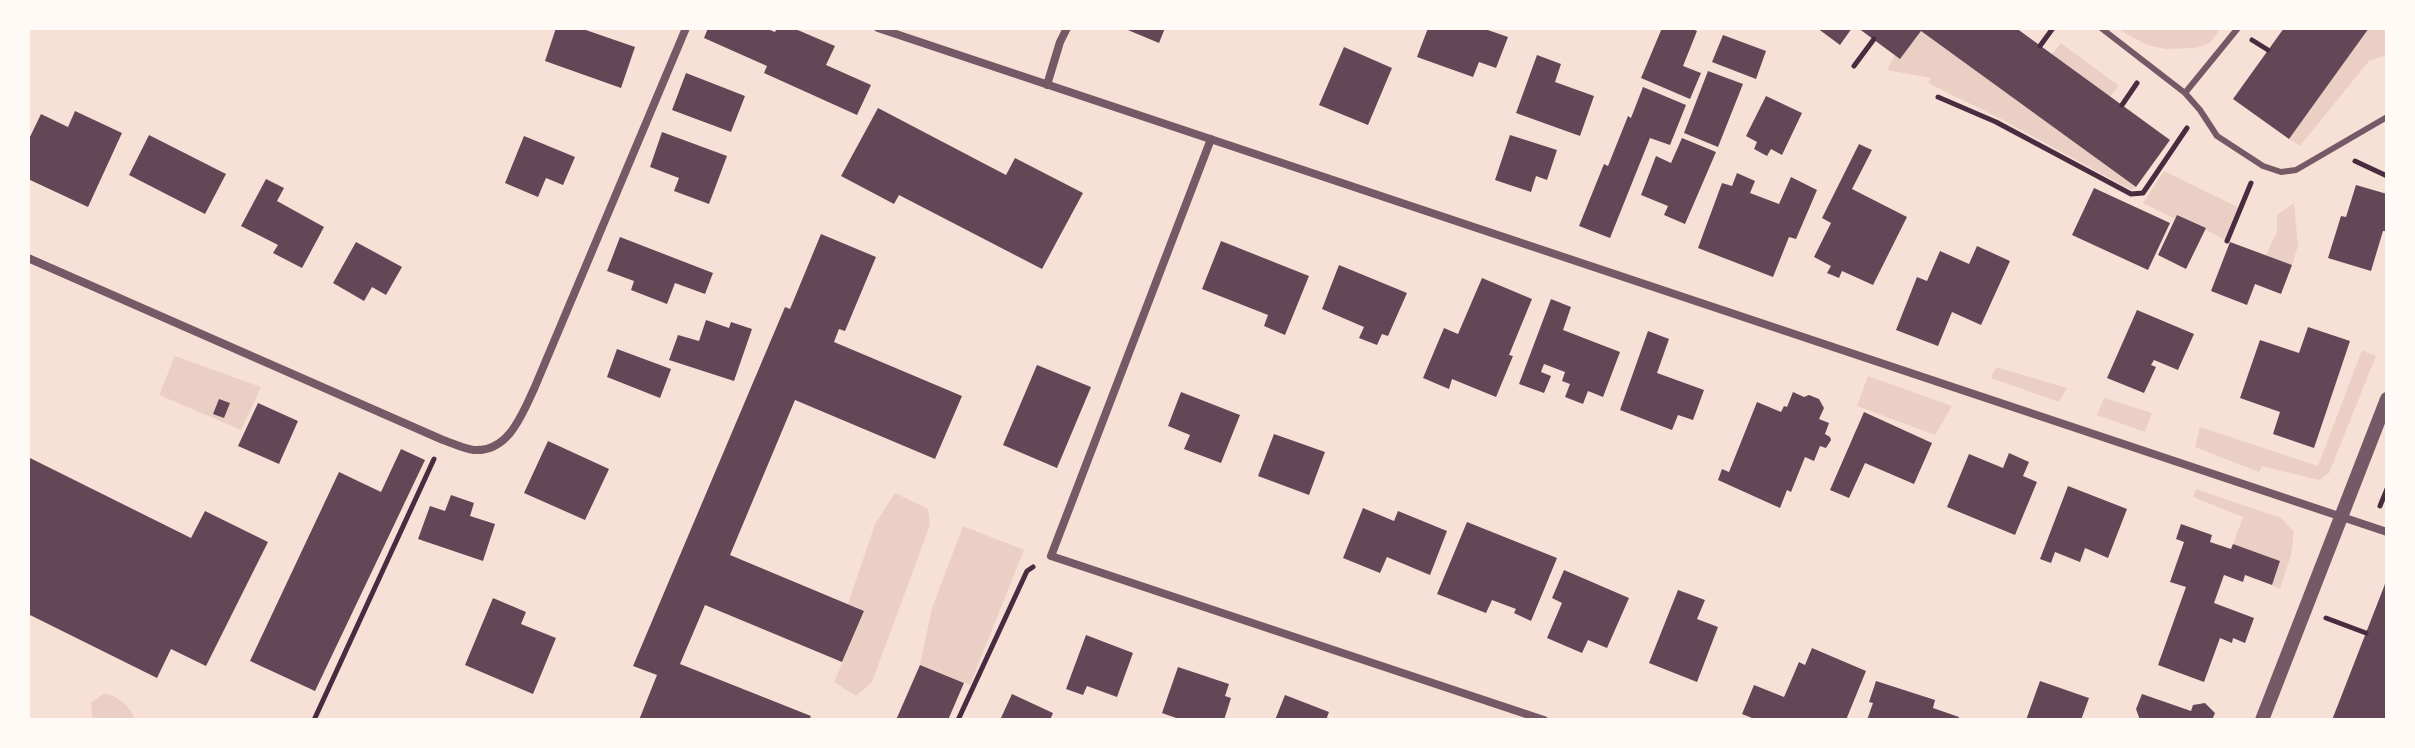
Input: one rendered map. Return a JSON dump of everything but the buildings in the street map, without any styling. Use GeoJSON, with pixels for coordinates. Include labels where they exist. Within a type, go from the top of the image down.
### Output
{"type":"FeatureCollection","features":[{"type":"Feature","properties":{"kind":"street"},"geometry":{"type":"LineString","coordinates":[[28,258],[443,440],[473,450],[489,447],[502,441],[514,429],[534,389],[686,28]]}},
{"type":"Feature","properties":{"kind":"street"},"geometry":{"type":"LineString","coordinates":[[878,28],[2387,532]]}},
{"type":"Feature","properties":{"kind":"street"},"geometry":{"type":"LineString","coordinates":[[1047,85],[1067,28]]}},
{"type":"Feature","properties":{"kind":"street"},"geometry":{"type":"LineString","coordinates":[[1211,139],[1051,556],[1544,720]]}},
{"type":"Feature","properties":{"kind":"street"},"geometry":{"type":"LineString","coordinates":[[2262,720],[2387,399]]}},
{"type":"Feature","properties":{"kind":"lane"},"geometry":{"type":"LineString","coordinates":[[2101,28],[2185,93],[2217,136],[2259,163],[2281,172],[2296,170],[2387,117]]}},
{"type":"Feature","properties":{"kind":"lane"},"geometry":{"type":"LineString","coordinates":[[2185,93],[2238,28]]}},
{"type":"Feature","properties":{"kind":"path"},"geometry":{"type":"LineString","coordinates":[[2040,46],[2053,28]]}},
{"type":"Feature","properties":{"kind":"path"},"geometry":{"type":"LineString","coordinates":[[1854,66],[1874,39]]}},
{"type":"Feature","properties":{"kind":"path"},"geometry":{"type":"LineString","coordinates":[[1938,97],[1996,122],[2131,194],[2143,193],[2200,110]]}},
{"type":"Feature","properties":{"kind":"path"},"geometry":{"type":"LineString","coordinates":[[2331,149],[2387,176]]}},
{"type":"Feature","properties":{"kind":"path"},"geometry":{"type":"LineString","coordinates":[[2227,241],[2259,163]]}},
{"type":"Feature","properties":{"kind":"path"},"geometry":{"type":"LineString","coordinates":[[314,720],[443,440]]}},
{"type":"Feature","properties":{"kind":"path"},"geometry":{"type":"LineString","coordinates":[[958,720],[1027,571],[1051,556]]}},
{"type":"Feature","properties":{"kind":"path"},"geometry":{"type":"LineString","coordinates":[[2305,610],[2366,633]]}},
{"type":"Feature","properties":{"kind":"shaded area"},"geometry":{"type":"Polygon","coordinates":[[[2116,28],[2221,28],[2210,43],[2196,48],[2165,49],[2147,45],[2116,28]]]}},
{"type":"Feature","properties":{"kind":"shaded area"},"geometry":{"type":"Polygon","coordinates":[[[2369,28],[2387,28],[2387,55],[2369,61],[2300,146],[2289,139],[2369,28]]]}},
{"type":"Feature","properties":{"kind":"shaded area"},"geometry":{"type":"Polygon","coordinates":[[[1921,31],[2136,187],[2131,190],[1928,83],[1931,78],[1887,70],[1895,55],[1901,58],[1921,31]]]}},
{"type":"Feature","properties":{"kind":"shaded area"},"geometry":{"type":"Polygon","coordinates":[[[2061,43],[2119,86],[2110,97],[2052,54],[2061,43]]]}},
{"type":"Feature","properties":{"kind":"shaded area"},"geometry":{"type":"Polygon","coordinates":[[[2164,171],[2238,207],[2225,240],[2178,215],[2175,219],[2143,203],[2164,171]]]}},
{"type":"Feature","properties":{"kind":"shaded area"},"geometry":{"type":"Polygon","coordinates":[[[2294,203],[2298,245],[2292,265],[2266,255],[2277,232],[2277,215],[2294,203]]]}},
{"type":"Feature","properties":{"kind":"shaded area"},"geometry":{"type":"Polygon","coordinates":[[[2362,350],[2376,356],[2329,473],[2319,480],[2262,466],[2259,472],[2195,447],[2200,427],[2318,466],[2362,350]]]}},
{"type":"Feature","properties":{"kind":"shaded area"},"geometry":{"type":"Polygon","coordinates":[[[175,356],[261,387],[241,430],[159,395],[175,356]]]}},
{"type":"Feature","properties":{"kind":"shaded area"},"geometry":{"type":"Polygon","coordinates":[[[1996,367],[2067,388],[2059,402],[1991,378],[1996,367]]]}},
{"type":"Feature","properties":{"kind":"shaded area"},"geometry":{"type":"Polygon","coordinates":[[[1868,376],[1952,406],[1935,435],[1857,406],[1868,376]]]}},
{"type":"Feature","properties":{"kind":"shaded area"},"geometry":{"type":"Polygon","coordinates":[[[2104,398],[2152,413],[2145,432],[2097,415],[2104,398]]]}},
{"type":"Feature","properties":{"kind":"shaded area"},"geometry":{"type":"Polygon","coordinates":[[[2196,489],[2281,518],[2294,532],[2291,555],[2280,589],[2272,585],[2280,561],[2233,544],[2243,517],[2193,497],[2196,489]]]}},
{"type":"Feature","properties":{"kind":"shaded area"},"geometry":{"type":"Polygon","coordinates":[[[895,493],[928,509],[930,525],[872,682],[856,696],[834,682],[864,612],[848,604],[875,524],[895,493]]]}},
{"type":"Feature","properties":{"kind":"shaded area"},"geometry":{"type":"Polygon","coordinates":[[[963,526],[1024,550],[970,685],[920,665],[932,608],[963,526]]]}},
{"type":"Feature","properties":{"kind":"shaded area"},"geometry":{"type":"Polygon","coordinates":[[[103,694],[123,702],[135,720],[98,720],[92,717],[91,703],[103,694]]]}}]}
